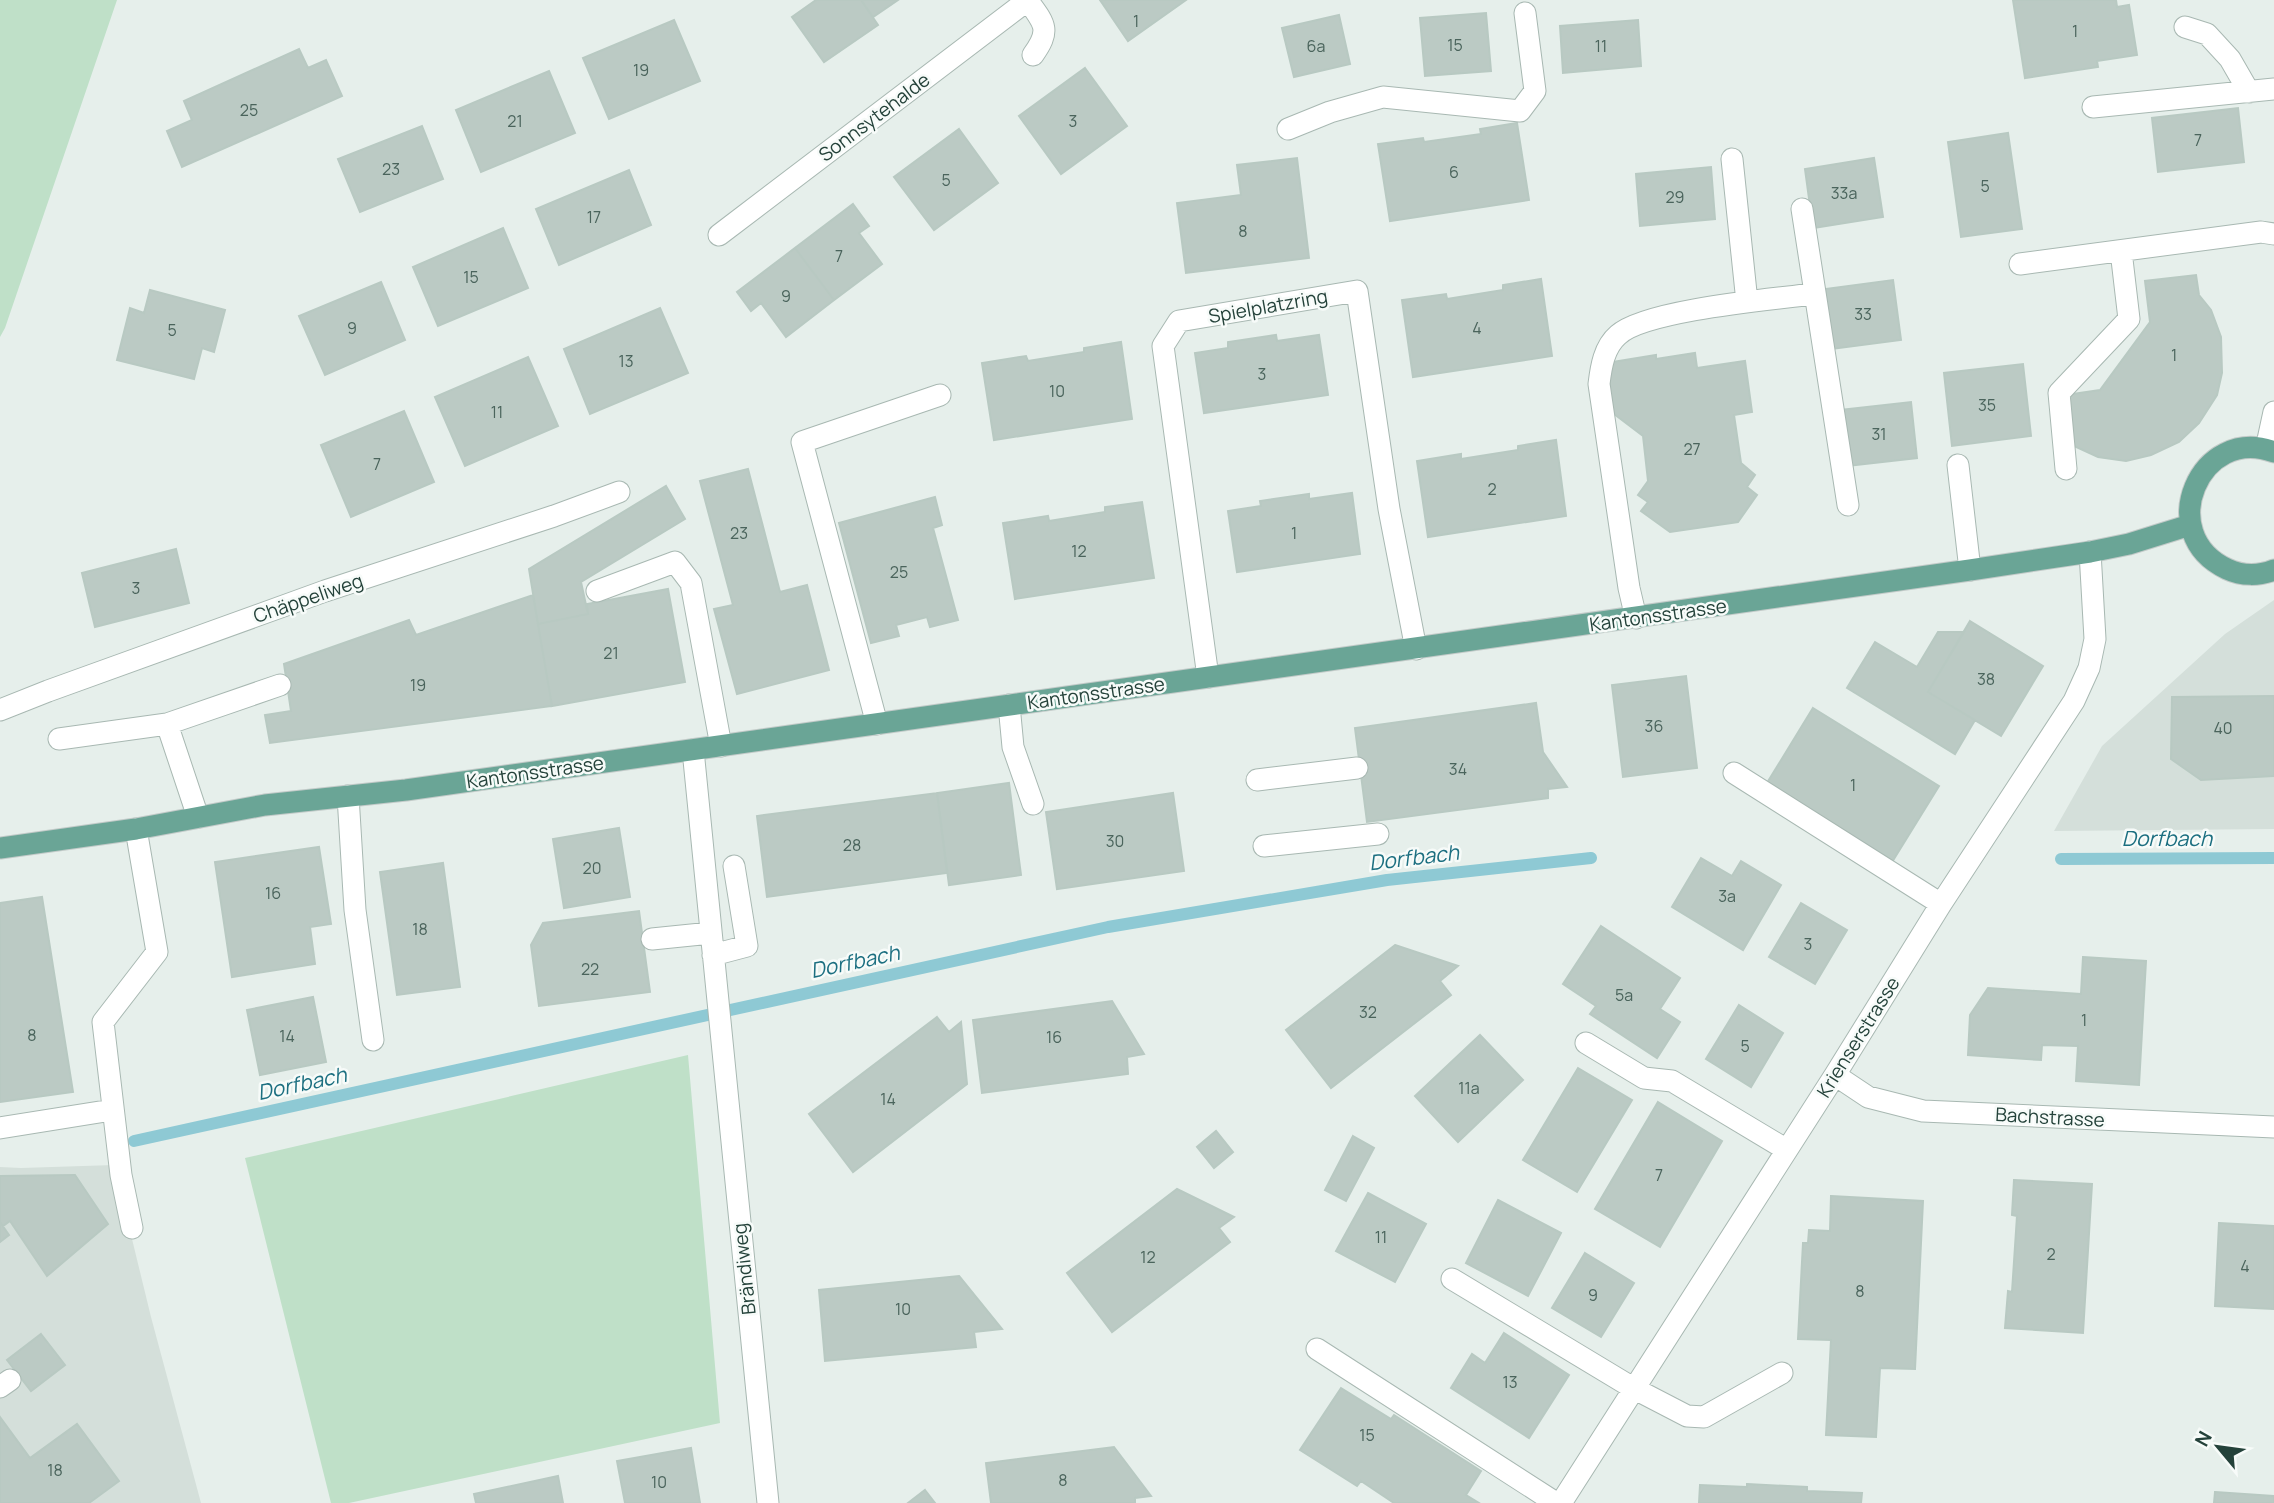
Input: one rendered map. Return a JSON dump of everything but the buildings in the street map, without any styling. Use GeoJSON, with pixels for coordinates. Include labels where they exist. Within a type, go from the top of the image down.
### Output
{"type":"FeatureCollection","features":[{"type":"Feature","properties":{"kind":"main road"},"geometry":{"type":"LineString","coordinates":[[2270,451],[2250,448],[2234,450],[2220,457],[2197,479],[2189,510],[2190,525],[2196,541],[2205,554],[2218,564],[2232,571],[2248,574],[2264,574],[2274,570]]}},
{"type":"Feature","properties":{"kind":"main road","name":"Kantonsstrasse"},"geometry":{"type":"LineString","coordinates":[[0,848],[136,829],[265,805],[406,790],[1970,570],[2090,552],[2129,544],[2190,525]]}},
{"type":"Feature","properties":{"kind":"street"},"geometry":{"type":"LineString","coordinates":[[1028,0],[1046,32],[1033,55]]}},
{"type":"Feature","properties":{"kind":"street","name":"Sonnsytehalde"},"geometry":{"type":"LineString","coordinates":[[719,235],[1028,0]]}},
{"type":"Feature","properties":{"kind":"street"},"geometry":{"type":"LineString","coordinates":[[1288,129],[1330,112],[1383,97],[1520,111],[1535,91],[1525,13]]}},
{"type":"Feature","properties":{"kind":"street"},"geometry":{"type":"LineString","coordinates":[[2185,27],[2207,34],[2230,59],[2249,92]]}},
{"type":"Feature","properties":{"kind":"street"},"geometry":{"type":"LineString","coordinates":[[2093,107],[2274,89]]}},
{"type":"Feature","properties":{"kind":"street"},"geometry":{"type":"LineString","coordinates":[[1732,159],[1747,302]]}},
{"type":"Feature","properties":{"kind":"street"},"geometry":{"type":"LineString","coordinates":[[1802,209],[1848,505]]}},
{"type":"Feature","properties":{"kind":"street"},"geometry":{"type":"LineString","coordinates":[[2020,264],[2261,232],[2274,234]]}},
{"type":"Feature","properties":{"kind":"street"},"geometry":{"type":"LineString","coordinates":[[2067,470],[2059,393],[2129,319],[2121,251]]}},
{"type":"Feature","properties":{"kind":"street","name":"Spielplatzring"},"geometry":{"type":"LineString","coordinates":[[1208,677],[1163,346],[1179,321],[1357,291],[1389,509],[1416,649]]}},
{"type":"Feature","properties":{"kind":"street"},"geometry":{"type":"LineString","coordinates":[[1636,618],[1629,588],[1598,384],[1601,365],[1613,341],[1630,327],[1657,318],[1747,302],[1814,294]]}},
{"type":"Feature","properties":{"kind":"street"},"geometry":{"type":"LineString","coordinates":[[877,724],[802,442],[940,395]]}},
{"type":"Feature","properties":{"kind":"street"},"geometry":{"type":"LineString","coordinates":[[2270,451],[2274,412]]}},
{"type":"Feature","properties":{"kind":"street"},"geometry":{"type":"LineString","coordinates":[[1958,465],[1970,570]]}},
{"type":"Feature","properties":{"kind":"street","name":"Chäppeliweg"},"geometry":{"type":"LineString","coordinates":[[0,710],[325,591],[619,492]]}},
{"type":"Feature","properties":{"kind":"street","name":"Krienserstrasse"},"geometry":{"type":"LineString","coordinates":[[1559,1503],[1835,1075],[1941,904],[2074,701],[2089,668],[2095,639],[2090,552]]}},
{"type":"Feature","properties":{"kind":"street"},"geometry":{"type":"LineString","coordinates":[[597,591],[675,562],[691,583],[721,746]]}},
{"type":"Feature","properties":{"kind":"street"},"geometry":{"type":"LineString","coordinates":[[59,739],[167,724],[280,685]]}},
{"type":"Feature","properties":{"kind":"street"},"geometry":{"type":"LineString","coordinates":[[1009,705],[1013,747],[1033,804]]}},
{"type":"Feature","properties":{"kind":"street"},"geometry":{"type":"LineString","coordinates":[[167,724],[198,817]]}},
{"type":"Feature","properties":{"kind":"street","name":"Brändiweg"},"geometry":{"type":"LineString","coordinates":[[693,750],[768,1503]]}},
{"type":"Feature","properties":{"kind":"street"},"geometry":{"type":"LineString","coordinates":[[1256,780],[1357,768]]}},
{"type":"Feature","properties":{"kind":"street"},"geometry":{"type":"LineString","coordinates":[[1734,773],[1941,904]]}},
{"type":"Feature","properties":{"kind":"street"},"geometry":{"type":"LineString","coordinates":[[348,796],[355,910],[373,1040]]}},
{"type":"Feature","properties":{"kind":"street"},"geometry":{"type":"LineString","coordinates":[[132,1228],[121,1175],[103,1023],[157,952],[136,829]]}},
{"type":"Feature","properties":{"kind":"street"},"geometry":{"type":"LineString","coordinates":[[1264,846],[1378,834]]}},
{"type":"Feature","properties":{"kind":"street"},"geometry":{"type":"LineString","coordinates":[[652,939],[747,946],[734,866]]}},
{"type":"Feature","properties":{"kind":"street"},"geometry":{"type":"LineString","coordinates":[[1586,1043],[1644,1078],[1672,1081],[1787,1150]]}},
{"type":"Feature","properties":{"kind":"street","name":"Bachstrasse"},"geometry":{"type":"LineString","coordinates":[[1835,1075],[1868,1097],[1923,1111],[2274,1127]]}},
{"type":"Feature","properties":{"kind":"street"},"geometry":{"type":"LineString","coordinates":[[0,1128],[112,1110]]}},
{"type":"Feature","properties":{"kind":"street"},"geometry":{"type":"LineString","coordinates":[[1452,1279],[1633,1388],[1687,1416],[1704,1417],[1782,1373]]}},
{"type":"Feature","properties":{"kind":"street"},"geometry":{"type":"LineString","coordinates":[[1317,1349],[1559,1503]]}},
{"type":"Feature","properties":{"kind":"shaded area"},"geometry":{"type":"Polygon","coordinates":[[[2274,600],[2274,829],[2054,831],[2102,746],[2225,634],[2274,600]]]}},
{"type":"Feature","properties":{"kind":"shaded area"},"geometry":{"type":"Polygon","coordinates":[[[114,1165],[201,1503],[0,1503],[0,1167],[114,1165]]]}},
{"type":"Feature","properties":{"kind":"green space"},"geometry":{"type":"Polygon","coordinates":[[[0,0],[117,0],[0,337],[0,0]]]}},
{"type":"Feature","properties":{"kind":"green space"},"geometry":{"type":"Polygon","coordinates":[[[688,1055],[720,1423],[349,1503],[331,1503],[245,1158],[688,1055]]]}},
{"type":"Feature","properties":{"kind":"waterway","name":"Dorfbach"},"geometry":{"type":"LineString","coordinates":[[134,1141],[1108,927],[1387,880],[1591,858]]}},
{"type":"Feature","properties":{"kind":"waterway","name":"Dorfbach"},"geometry":{"type":"LineString","coordinates":[[2061,859],[2274,858]]}}]}
